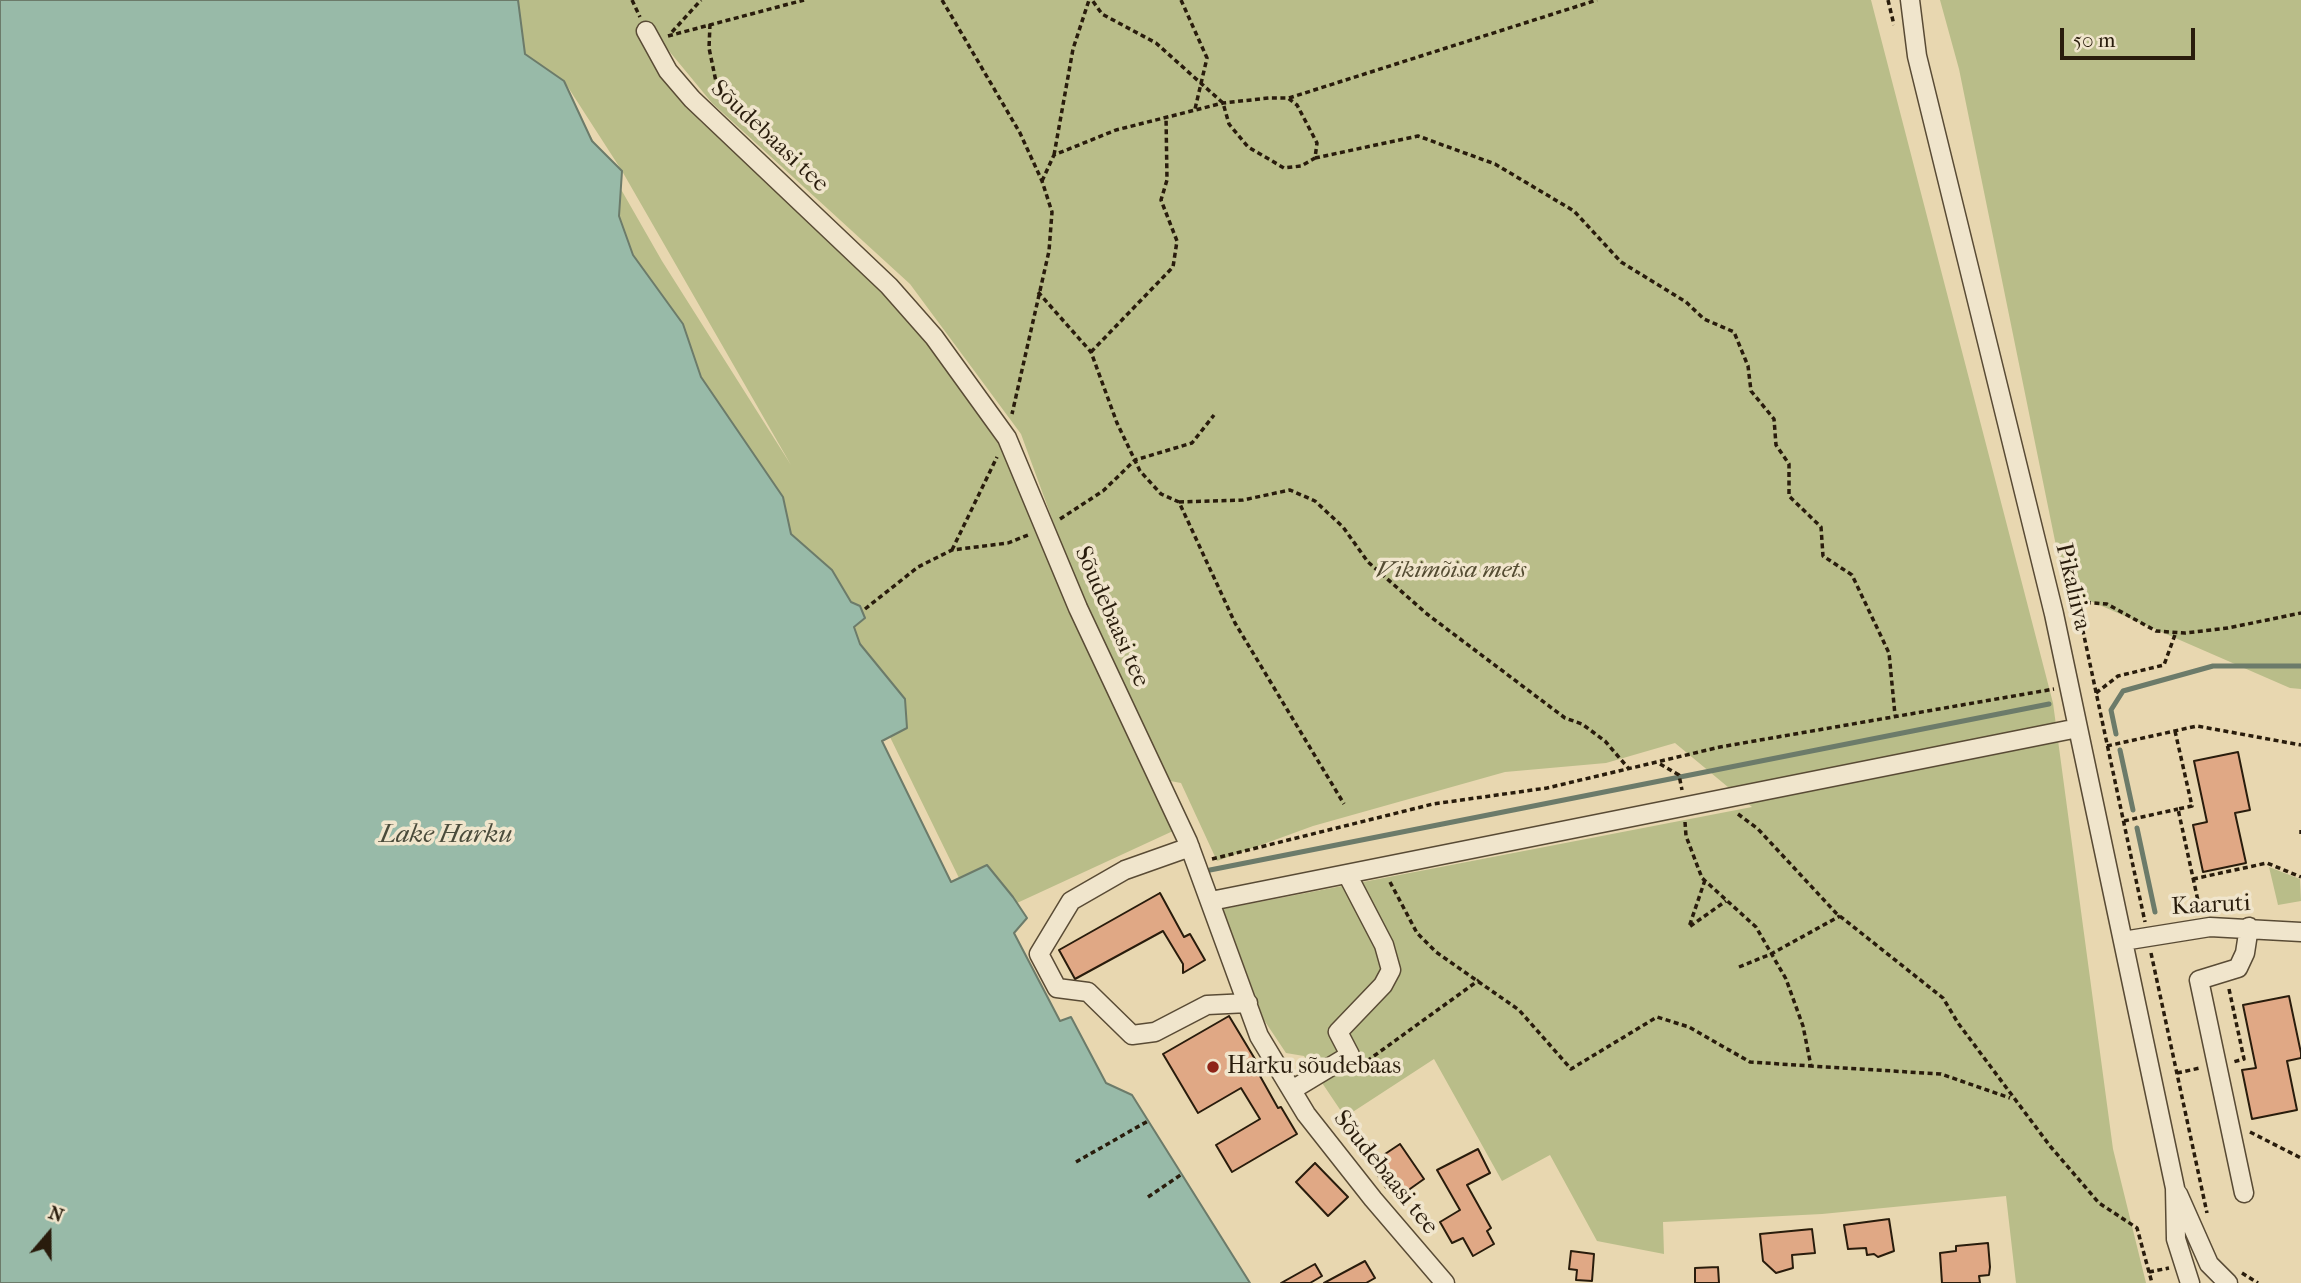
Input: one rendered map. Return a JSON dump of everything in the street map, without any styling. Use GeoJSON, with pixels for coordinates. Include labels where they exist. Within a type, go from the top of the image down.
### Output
{"type":"FeatureCollection","features":[{"type":"Feature","properties":{"kind":"street","name":"Pikaliiva"},"geometry":{"type":"LineString","coordinates":[[1910,0],[1917,56],[2054,614],[2175,1188],[2176,1239],[2190,1283]]}},
{"type":"Feature","properties":{"kind":"street","name":"Sõudebaasi tee"},"geometry":{"type":"LineString","coordinates":[[646,31],[667,71],[889,286],[934,337],[1007,438],[1078,608],[1193,855],[1259,1036],[1306,1114],[1373,1199],[1445,1283]]}},
{"type":"Feature","properties":{"kind":"street"},"geometry":{"type":"LineString","coordinates":[[1211,901],[2078,728]]}},
{"type":"Feature","properties":{"kind":"street"},"geometry":{"type":"LineString","coordinates":[[1193,855],[1125,870],[1071,901],[1039,954],[1057,988],[1088,992],[1132,1035],[1155,1032],[1207,1005],[1248,1003]]}},
{"type":"Feature","properties":{"kind":"street"},"geometry":{"type":"LineString","coordinates":[[1292,1090],[1350,1055],[1338,1032],[1383,985],[1391,964],[1347,874]]}},
{"type":"Feature","properties":{"kind":"street"},"geometry":{"type":"LineString","coordinates":[[2244,1193],[2199,981],[2238,968],[2243,961],[2249,927]]}},
{"type":"Feature","properties":{"kind":"street","name":"Kaaruti"},"geometry":{"type":"LineString","coordinates":[[2123,941],[2194,928],[2249,927],[2301,932]]}},
{"type":"Feature","properties":{"kind":"street","name":"Pikaliiva"},"geometry":{"type":"LineString","coordinates":[[2175,1188],[2209,1264],[2228,1283]]}},
{"type":"Feature","properties":{"kind":"path"},"geometry":{"type":"LineString","coordinates":[[656,49],[701,0]]}},
{"type":"Feature","properties":{"kind":"path"},"geometry":{"type":"LineString","coordinates":[[671,33],[804,0]]}},
{"type":"Feature","properties":{"kind":"path"},"geometry":{"type":"LineString","coordinates":[[942,0],[1008,110],[1042,181],[1052,212],[1049,251],[1007,438],[953,550]]}},
{"type":"Feature","properties":{"kind":"path"},"geometry":{"type":"LineString","coordinates":[[1042,181],[1054,155],[1073,49],[1091,0]]}},
{"type":"Feature","properties":{"kind":"path"},"geometry":{"type":"LineString","coordinates":[[1091,0],[1102,14],[1156,43],[1223,103],[1229,124],[1248,147],[1284,168],[1301,166],[1315,158],[1418,136],[1495,164],[1574,211],[1621,262],[1686,302],[1704,318],[1734,332],[1748,366],[1751,391],[1774,419],[1776,445],[1789,464],[1789,496],[1821,527],[1823,556],[1852,575],[1889,653],[1895,715]]}},
{"type":"Feature","properties":{"kind":"path"},"geometry":{"type":"LineString","coordinates":[[1181,0],[1207,58],[1195,109]]}},
{"type":"Feature","properties":{"kind":"path"},"geometry":{"type":"LineString","coordinates":[[1054,155],[1116,130],[1166,116],[1223,103],[1288,98],[1597,0]]}},
{"type":"Feature","properties":{"kind":"path"},"geometry":{"type":"LineString","coordinates":[[710,24],[709,48],[726,131]]}},
{"type":"Feature","properties":{"kind":"path"},"geometry":{"type":"LineString","coordinates":[[1288,98],[1297,105],[1317,143],[1315,158]]}},
{"type":"Feature","properties":{"kind":"path"},"geometry":{"type":"LineString","coordinates":[[1091,352],[1172,267],[1177,241],[1161,200],[1167,180],[1166,116]]}},
{"type":"Feature","properties":{"kind":"path"},"geometry":{"type":"LineString","coordinates":[[1038,292],[1091,352],[1135,460],[1161,494],[1179,502],[1243,500],[1290,490],[1315,501],[1343,527],[1368,562],[1427,614],[1565,718],[1582,724],[1605,741],[1629,769]]}},
{"type":"Feature","properties":{"kind":"path"},"geometry":{"type":"LineString","coordinates":[[865,609],[918,567],[953,550],[1008,543],[1046,527],[1103,491],[1135,460],[1192,443],[1214,415]]}},
{"type":"Feature","properties":{"kind":"path"},"geometry":{"type":"LineString","coordinates":[[1179,502],[1235,623],[1344,804]]}},
{"type":"Feature","properties":{"kind":"path"},"geometry":{"type":"LineString","coordinates":[[2063,600],[2107,604],[2155,631],[2228,628],[2301,612]]}},
{"type":"Feature","properties":{"kind":"path"},"geometry":{"type":"LineString","coordinates":[[2096,693],[2118,676],[2164,665],[2176,632]]}},
{"type":"Feature","properties":{"kind":"path"},"geometry":{"type":"LineString","coordinates":[[1193,855],[1433,804],[1547,788],[1720,747],[2054,689]]}},
{"type":"Feature","properties":{"kind":"path"},"geometry":{"type":"LineString","coordinates":[[2108,746],[2197,726],[2301,745]]}},
{"type":"Feature","properties":{"kind":"path"},"geometry":{"type":"LineString","coordinates":[[2124,821],[2192,806],[2175,731]]}},
{"type":"Feature","properties":{"kind":"path"},"geometry":{"type":"LineString","coordinates":[[1659,763],[1680,778]]}},
{"type":"Feature","properties":{"kind":"path"},"geometry":{"type":"LineString","coordinates":[[1725,799],[1741,819],[1758,829],[1840,916],[1943,998],[2012,1098],[2099,1203],[2137,1228],[2152,1283]]}},
{"type":"Feature","properties":{"kind":"path"},"geometry":{"type":"LineString","coordinates":[[1684,806],[1686,836],[1705,880],[1756,927],[1786,979],[1811,1066]]}},
{"type":"Feature","properties":{"kind":"path"},"geometry":{"type":"LineString","coordinates":[[2178,809],[2201,916]]}},
{"type":"Feature","properties":{"kind":"path"},"geometry":{"type":"LineString","coordinates":[[2193,879],[2267,863],[2301,877]]}},
{"type":"Feature","properties":{"kind":"path"},"geometry":{"type":"LineString","coordinates":[[1382,867],[1418,933],[1444,961],[1479,980],[1519,1010],[1571,1069],[1657,1017],[1689,1027],[1750,1062],[1941,1073],[2012,1098]]}},
{"type":"Feature","properties":{"kind":"path"},"geometry":{"type":"LineString","coordinates":[[1705,880],[1689,927],[1726,901]]}},
{"type":"Feature","properties":{"kind":"path"},"geometry":{"type":"LineString","coordinates":[[1739,967],[1771,954],[1840,916]]}},
{"type":"Feature","properties":{"kind":"path"},"geometry":{"type":"LineString","coordinates":[[2226,974],[2244,1059],[2232,1062],[2235,1075]]}},
{"type":"Feature","properties":{"kind":"path"},"geometry":{"type":"LineString","coordinates":[[1350,1055],[1361,1065],[1479,980]]}},
{"type":"Feature","properties":{"kind":"path"},"geometry":{"type":"LineString","coordinates":[[1076,1162],[1148,1121]]}},
{"type":"Feature","properties":{"kind":"path"},"geometry":{"type":"LineString","coordinates":[[2246,1130],[2301,1158]]}},
{"type":"Feature","properties":{"kind":"path"},"geometry":{"type":"LineString","coordinates":[[1148,1197],[1182,1174]]}},
{"type":"Feature","properties":{"kind":"green space","name":"Vikimõisa mets"},"geometry":{"type":"Polygon","coordinates":[[[518,0],[1871,0],[2053,703],[2113,1149],[2146,1283],[2016,1283],[2006,1196],[1822,1214],[1663,1222],[1664,1254],[1597,1241],[1550,1155],[1502,1181],[1434,1059],[1345,1117],[1304,1056],[1286,1053],[1264,1020],[1223,909],[1752,807],[1675,743],[1606,763],[1505,772],[1313,826],[1217,861],[1181,783],[1165,780],[1081,598],[1021,434],[910,284],[712,103],[660,40],[643,47],[700,121],[830,237],[927,341],[1000,446],[1173,831],[1017,903],[987,865],[959,878],[890,737],[882,741],[853,627],[865,619],[860,606],[769,618],[532,131],[514,58],[563,88],[662,261],[791,465],[622,171],[564,81],[525,55],[518,0]]]}},
{"type":"Feature","properties":{"kind":"green space"},"geometry":{"type":"Polygon","coordinates":[[[1940,0],[2301,0],[2301,689],[2290,688],[2065,590],[1959,69],[1940,0]]]}},
{"type":"Feature","properties":{"kind":"green space"},"geometry":{"type":"Polygon","coordinates":[[[2269,867],[2300,879],[2301,901],[2278,905],[2269,867]]]}},
{"type":"Feature","properties":{"kind":"water","name":"Lake Harku"},"geometry":{"type":"Polygon","coordinates":[[[0,0],[518,0],[525,54],[564,81],[592,141],[622,171],[619,216],[633,255],[683,324],[701,377],[783,497],[791,534],[832,570],[851,602],[860,606],[865,618],[854,627],[860,644],[905,699],[907,728],[882,741],[951,882],[987,865],[1013,897],[1027,918],[1014,933],[1060,1021],[1071,1017],[1106,1083],[1132,1095],[1250,1283],[0,1283],[0,0]]]}},
{"type":"Feature","properties":{"kind":"building"},"geometry":{"type":"Polygon","coordinates":[[[2238,752],[2250,810],[2235,813],[2246,863],[2203,872],[2193,825],[2207,822],[2194,761],[2238,752]]]}},
{"type":"Feature","properties":{"kind":"building"},"geometry":{"type":"Polygon","coordinates":[[[1160,893],[1184,937],[1190,934],[1205,960],[1183,973],[1183,964],[1163,931],[1075,979],[1059,950],[1160,893]]]}},
{"type":"Feature","properties":{"kind":"building"},"geometry":{"type":"Polygon","coordinates":[[[2289,996],[2301,1053],[2301,1058],[2287,1061],[2297,1110],[2252,1119],[2242,1070],[2256,1068],[2243,1005],[2289,996]]]}},
{"type":"Feature","properties":{"kind":"building"},"geometry":{"type":"Polygon","coordinates":[[[1229,1016],[1264,1074],[1260,1076],[1278,1108],[1281,1107],[1297,1134],[1232,1172],[1216,1145],[1260,1119],[1241,1088],[1198,1113],[1163,1054],[1229,1016]]]}},
{"type":"Feature","properties":{"kind":"building"},"geometry":{"type":"Polygon","coordinates":[[[1400,1144],[1424,1179],[1400,1196],[1392,1184],[1386,1188],[1377,1174],[1383,1171],[1376,1160],[1400,1144]]]}},
{"type":"Feature","properties":{"kind":"building"},"geometry":{"type":"Polygon","coordinates":[[[1478,1149],[1490,1173],[1467,1185],[1491,1228],[1487,1231],[1494,1244],[1473,1256],[1463,1238],[1452,1243],[1440,1222],[1460,1210],[1437,1170],[1478,1149]]]}},
{"type":"Feature","properties":{"kind":"building"},"geometry":{"type":"Polygon","coordinates":[[[1315,1163],[1348,1197],[1328,1216],[1296,1182],[1315,1163]]]}},
{"type":"Feature","properties":{"kind":"building"},"geometry":{"type":"Polygon","coordinates":[[[1889,1219],[1894,1251],[1878,1257],[1874,1254],[1867,1255],[1866,1248],[1848,1249],[1844,1225],[1889,1219]]]}},
{"type":"Feature","properties":{"kind":"building"},"geometry":{"type":"Polygon","coordinates":[[[1812,1229],[1815,1253],[1792,1255],[1793,1268],[1776,1273],[1763,1261],[1760,1234],[1812,1229]]]}},
{"type":"Feature","properties":{"kind":"building"},"geometry":{"type":"Polygon","coordinates":[[[1988,1243],[1989,1275],[1979,1276],[1980,1283],[1942,1283],[1940,1253],[1956,1251],[1956,1246],[1988,1243]]]}},
{"type":"Feature","properties":{"kind":"building"},"geometry":{"type":"Polygon","coordinates":[[[1571,1251],[1594,1254],[1592,1281],[1576,1280],[1577,1270],[1569,1269],[1571,1251]]]}},
{"type":"Feature","properties":{"kind":"building"},"geometry":{"type":"Polygon","coordinates":[[[1365,1261],[1375,1278],[1366,1283],[1324,1283],[1365,1261]]]}},
{"type":"Feature","properties":{"kind":"building"},"geometry":{"type":"Polygon","coordinates":[[[1315,1264],[1322,1276],[1310,1283],[1281,1283],[1315,1264]]]}},
{"type":"Feature","properties":{"kind":"building"},"geometry":{"type":"Polygon","coordinates":[[[1718,1267],[1719,1283],[1695,1283],[1695,1268],[1718,1267]]]}},
{"type":"Feature","properties":{"kind":"waterway"},"geometry":{"type":"LineString","coordinates":[[2116,734],[2111,710],[2123,691],[2213,666],[2301,666]]}},
{"type":"Feature","properties":{"kind":"waterway"},"geometry":{"type":"LineString","coordinates":[[1210,870],[2049,704]]}},
{"type":"Feature","properties":{"kind":"waterway"},"geometry":{"type":"LineString","coordinates":[[2120,750],[2133,810]]}},
{"type":"Feature","properties":{"kind":"waterway"},"geometry":{"type":"LineString","coordinates":[[2137,828],[2155,912]]}},
{"type":"Feature","properties":{"kind":"place","name":"Harku sõudebaas"},"geometry":{"type":"Point","coordinates":[1213,1067]}}]}
